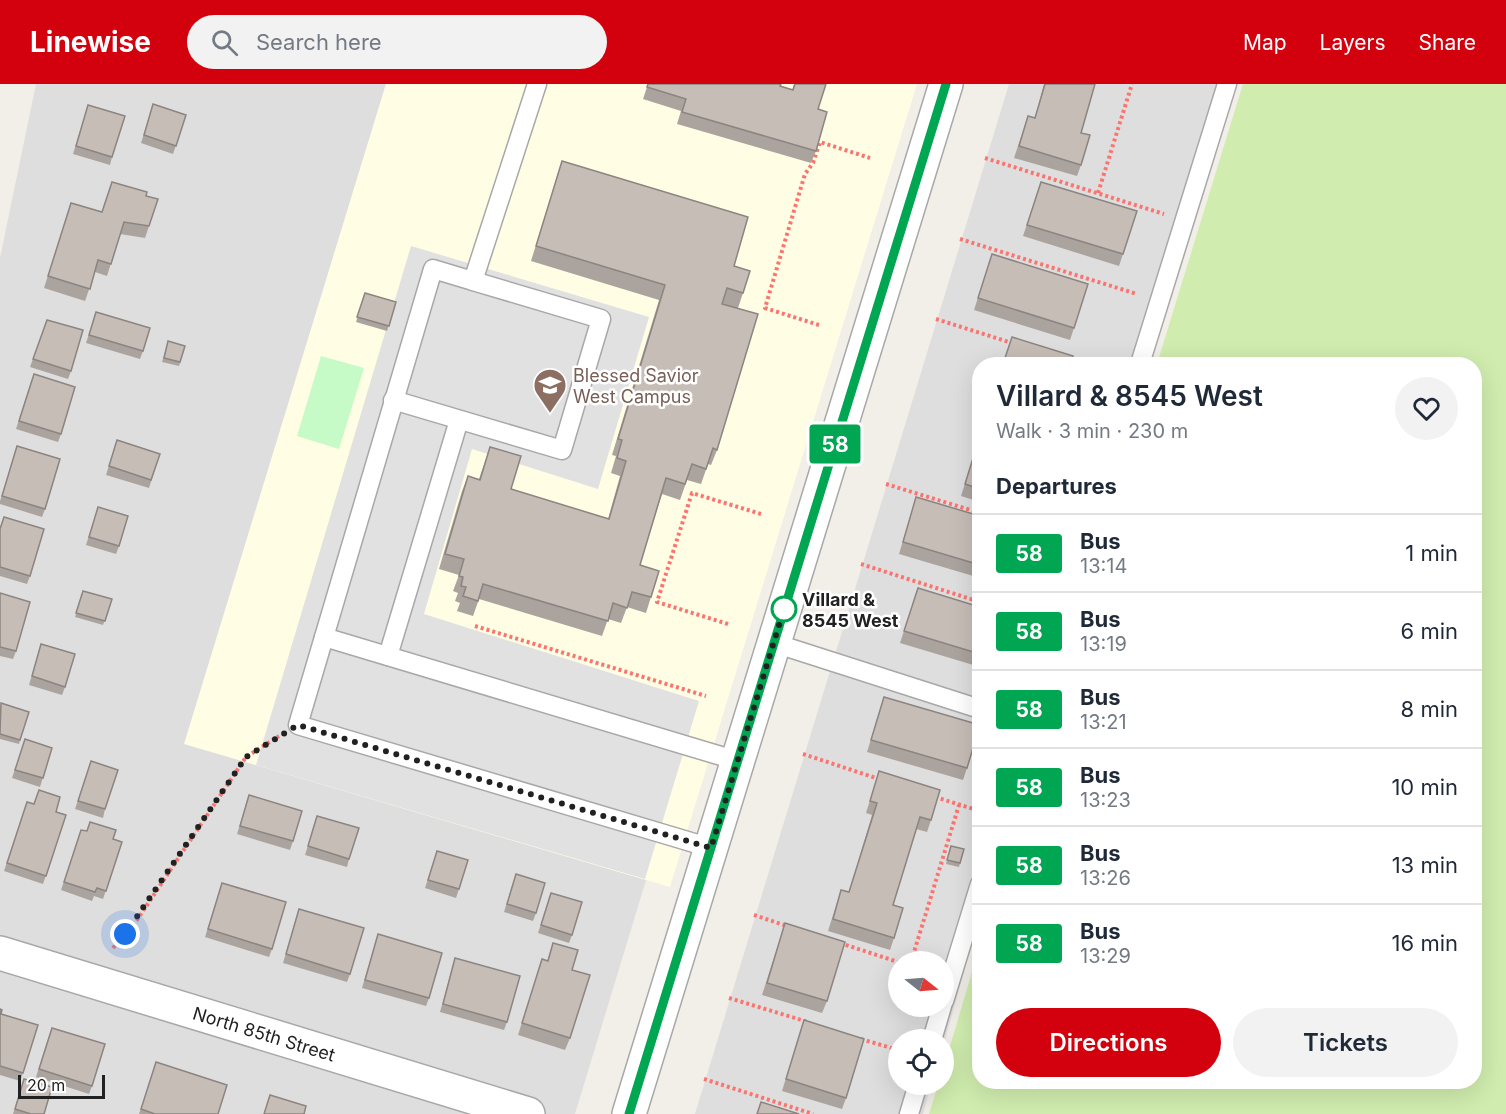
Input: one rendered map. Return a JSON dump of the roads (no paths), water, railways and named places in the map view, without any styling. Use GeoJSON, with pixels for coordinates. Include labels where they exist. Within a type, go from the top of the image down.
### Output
{"type":"FeatureCollection","features":[{"type":"Feature","properties":{"kind":"street"},"geometry":{"type":"LineString","coordinates":[[629,1114],[946,84]]}},
{"type":"Feature","properties":{"kind":"street","name":"North 85th Street"},"geometry":{"type":"LineString","coordinates":[[0,953],[528,1114]]}},
{"type":"Feature","properties":{"kind":"lane"},"geometry":{"type":"LineString","coordinates":[[473,281],[537,84]]}},
{"type":"Feature","properties":{"kind":"lane"},"geometry":{"type":"LineString","coordinates":[[1142,357],[1227,84]]}},
{"type":"Feature","properties":{"kind":"lane"},"geometry":{"type":"LineString","coordinates":[[393,400],[562,450],[601,319],[433,269],[393,400],[298,725],[711,848]]}},
{"type":"Feature","properties":{"kind":"lane"},"geometry":{"type":"LineString","coordinates":[[388,656],[459,420]]}},
{"type":"Feature","properties":{"kind":"lane"},"geometry":{"type":"LineString","coordinates":[[324,637],[738,761]]}},
{"type":"Feature","properties":{"kind":"lane"},"geometry":{"type":"LineString","coordinates":[[774,643],[972,706]]}},
{"type":"Feature","properties":{"kind":"lane"},"geometry":{"type":"LineString","coordinates":[[954,968],[972,910]]}},
{"type":"Feature","properties":{"kind":"lane"},"geometry":{"type":"LineString","coordinates":[[909,1114],[915,1095]]}},
{"type":"Feature","properties":{"kind":"place","name":"Blessed Savior West Campus"},"geometry":{"type":"Point","coordinates":[550,414]}},
{"type":"Feature","properties":{"kind":"place","name":"Villard & 8545 West"},"geometry":{"type":"Point","coordinates":[784,609]}}]}
